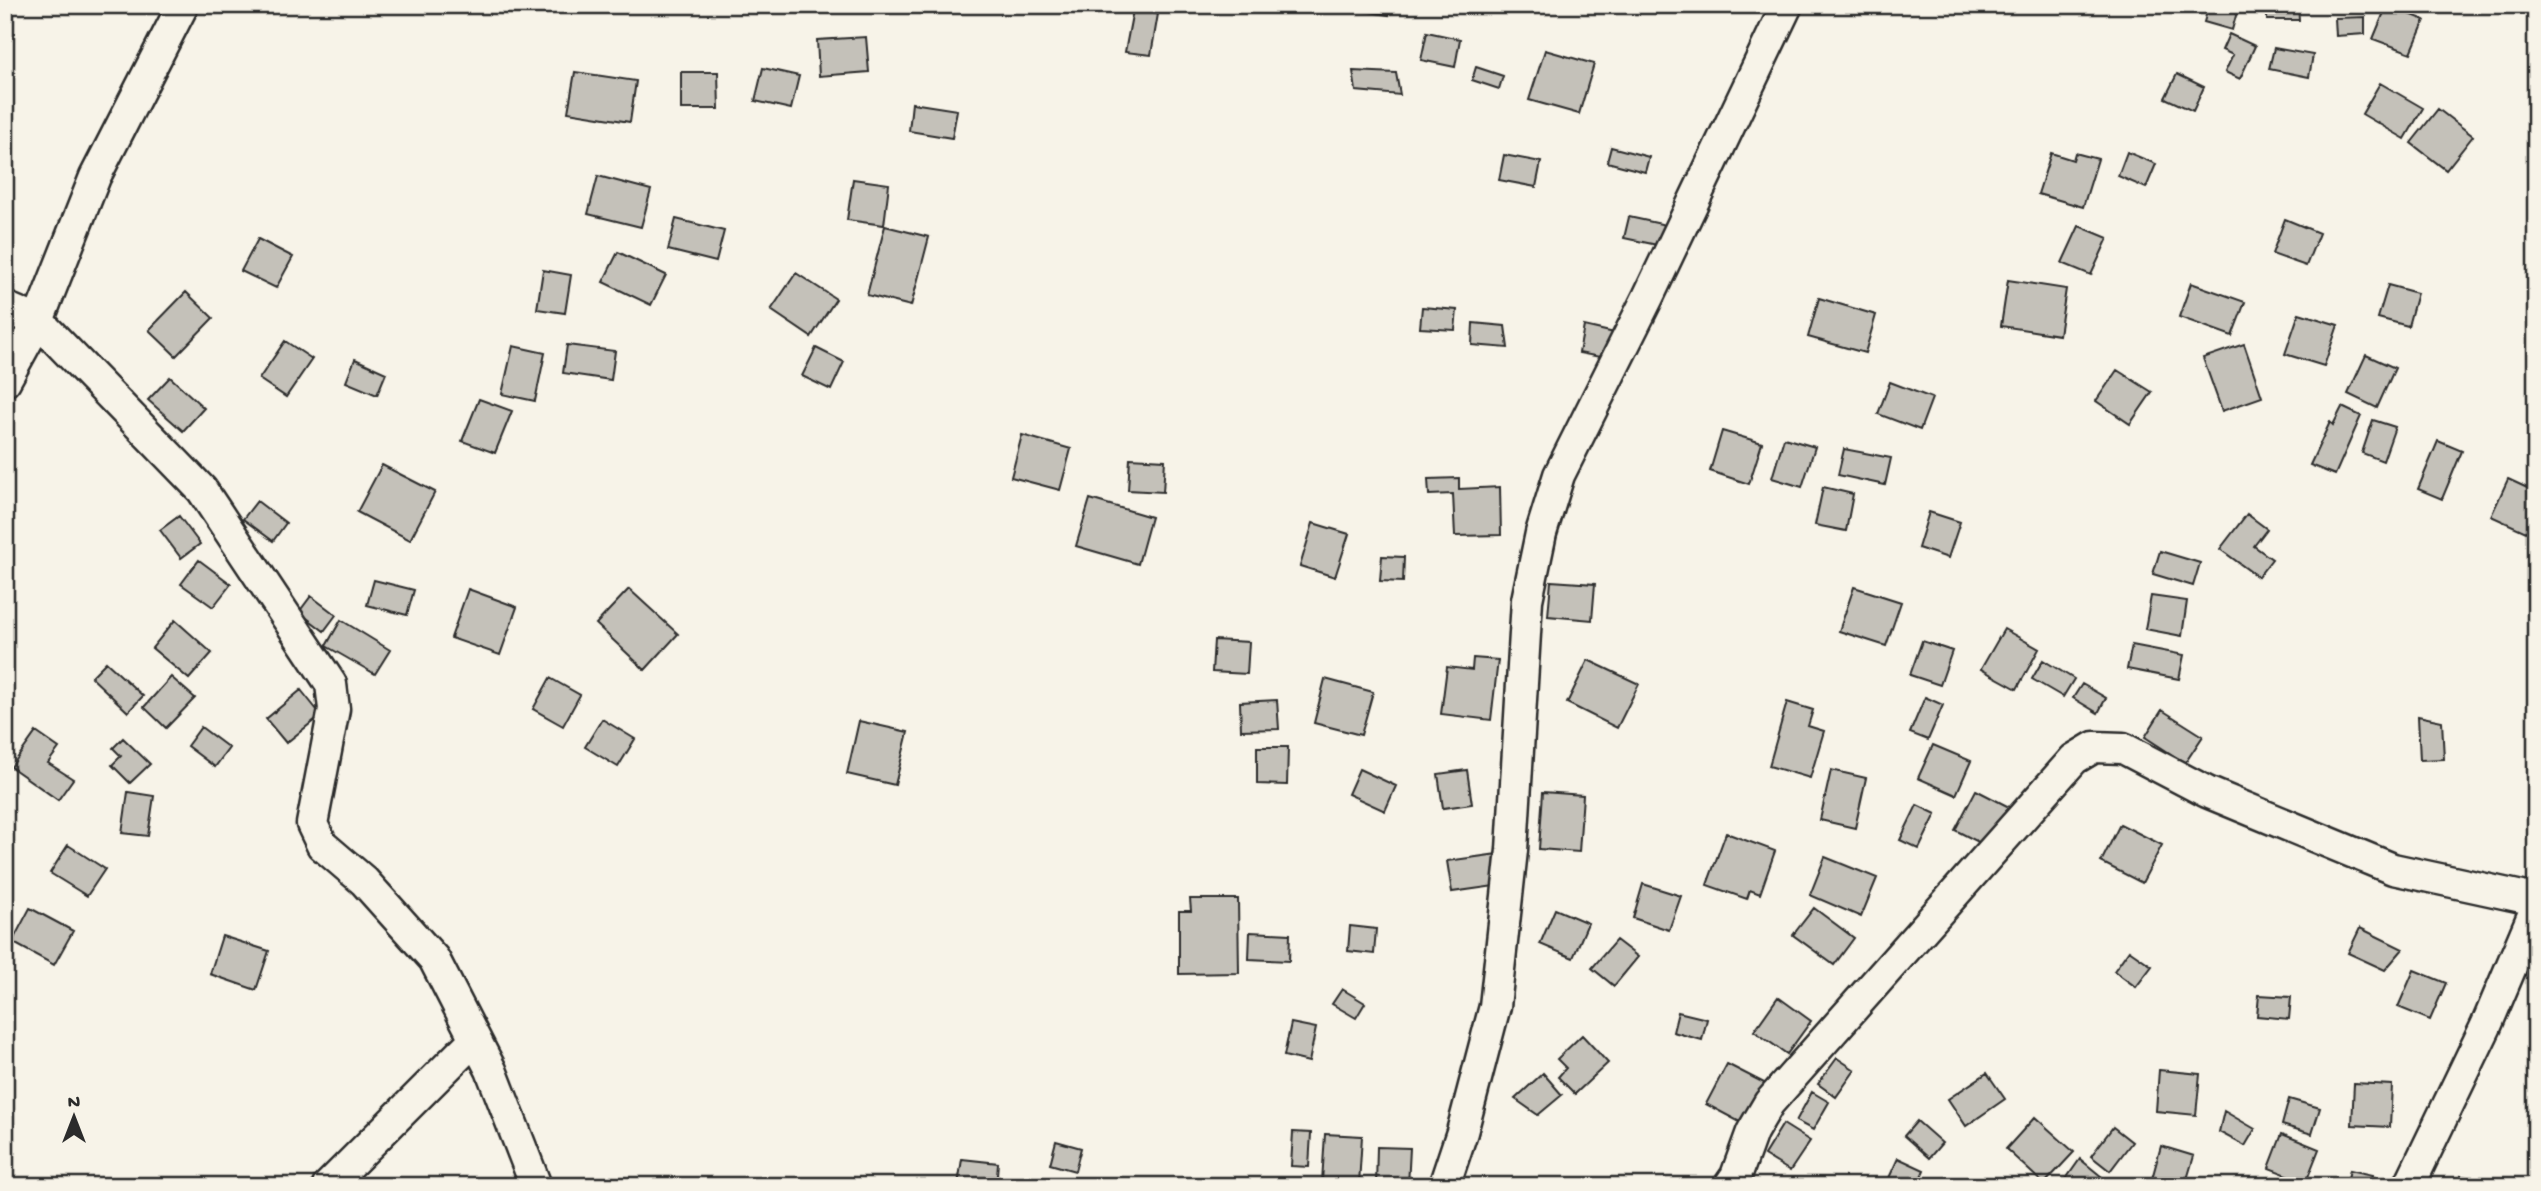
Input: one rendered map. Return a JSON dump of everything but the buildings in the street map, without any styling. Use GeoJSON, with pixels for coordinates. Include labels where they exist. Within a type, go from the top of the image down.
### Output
{"type":"FeatureCollection","features":[{"type":"Feature","properties":{"kind":"street"},"geometry":{"type":"LineString","coordinates":[[5,381],[38,321],[95,177],[183,5]]}},
{"type":"Feature","properties":{"kind":"street"},"geometry":{"type":"LineString","coordinates":[[1444,1186],[1462,1132],[1495,1006],[1512,850],[1527,600],[1541,533],[1559,475],[1787,5]]}},
{"type":"Feature","properties":{"kind":"street"},"geometry":{"type":"LineString","coordinates":[[5,307],[38,321],[202,490],[331,684],[334,709],[313,824],[323,845],[364,881],[434,959],[491,1070],[536,1186]]}},
{"type":"Feature","properties":{"kind":"street"},"geometry":{"type":"LineString","coordinates":[[1729,1186],[1736,1176],[1752,1132],[1769,1103],[2074,759],[2094,747],[2123,748],[2207,792],[2393,869],[2536,900]]}},
{"type":"Feature","properties":{"kind":"street"},"geometry":{"type":"LineString","coordinates":[[2409,1186],[2486,1026],[2536,908]]}},
{"type":"Feature","properties":{"kind":"street"},"geometry":{"type":"LineString","coordinates":[[328,1186],[475,1039]]}}]}
